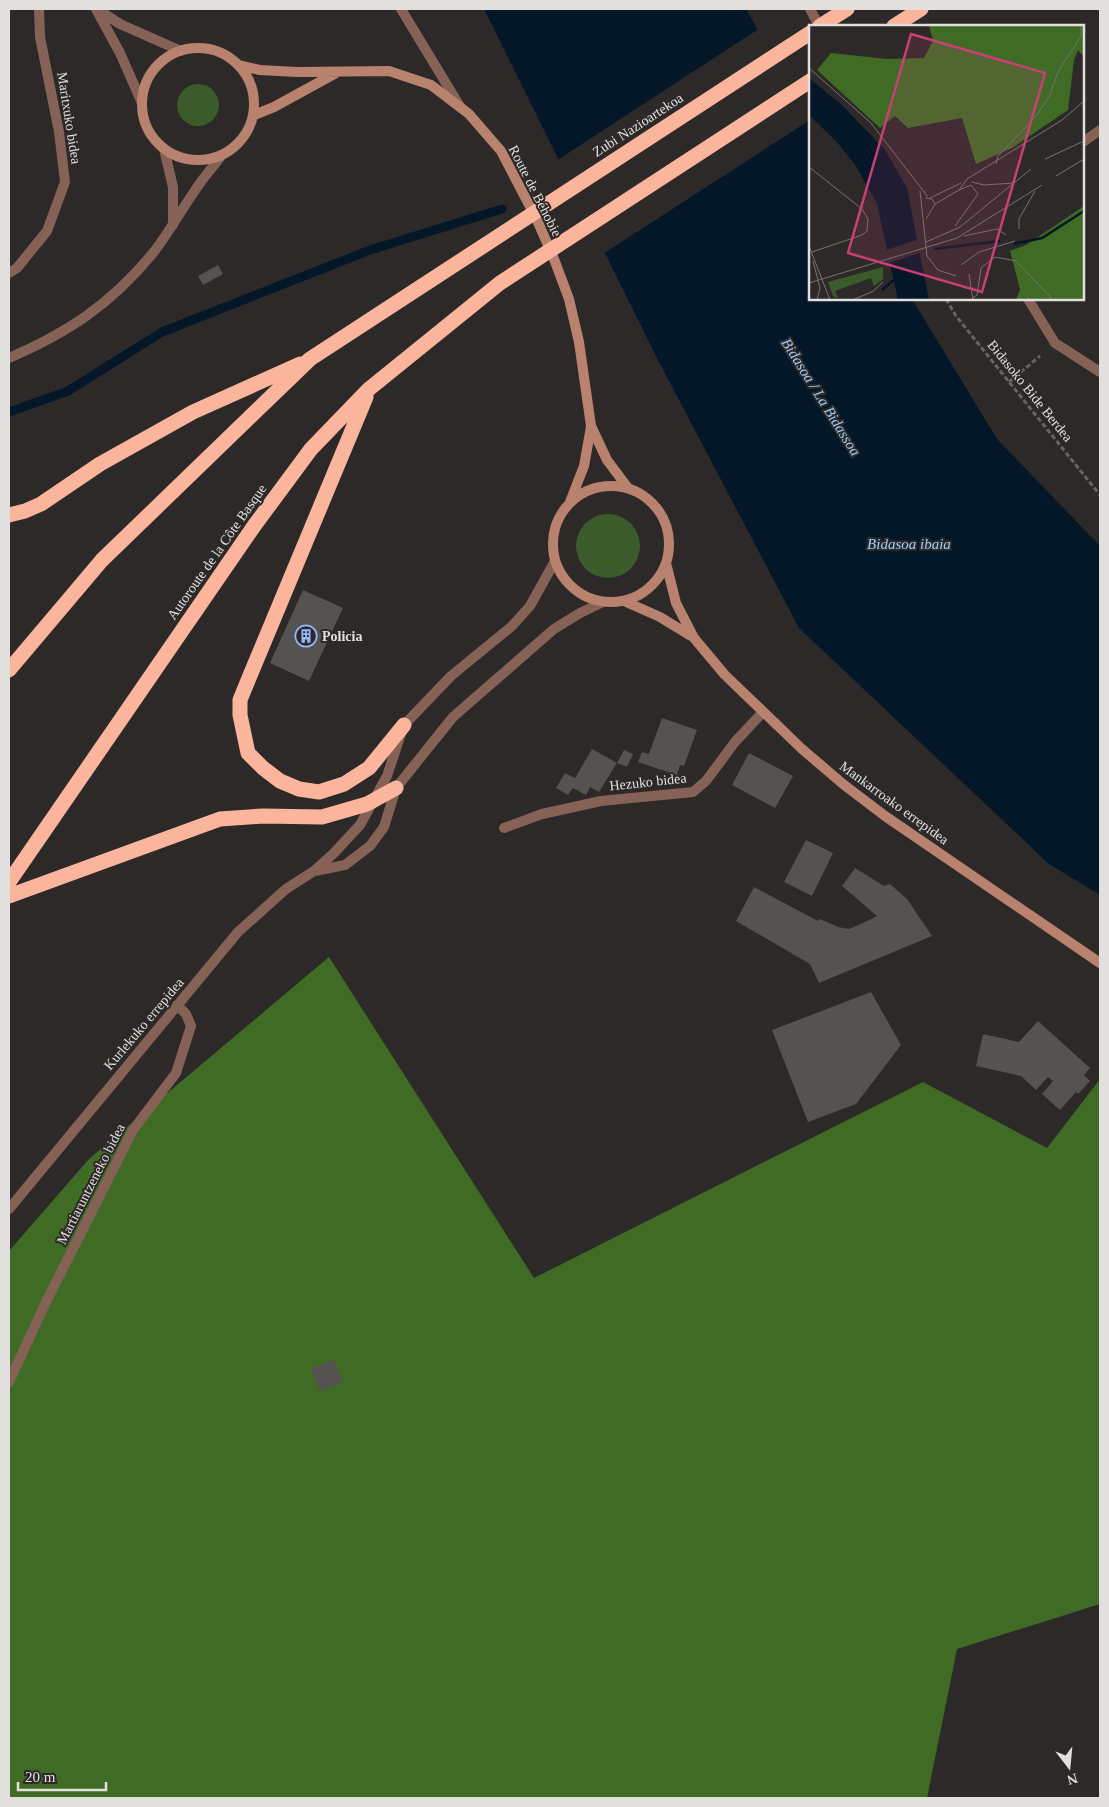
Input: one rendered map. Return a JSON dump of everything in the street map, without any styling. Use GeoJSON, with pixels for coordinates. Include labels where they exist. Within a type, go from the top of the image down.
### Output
{"type":"FeatureCollection","features":[{"type":"Feature","properties":{"kind":"highway"},"geometry":{"type":"LineString","coordinates":[[822,25],[847,9]]}},
{"type":"Feature","properties":{"kind":"highway"},"geometry":{"type":"LineString","coordinates":[[896,25],[921,9]]}},
{"type":"Feature","properties":{"kind":"highway","name":"Zubi Nazioartekoa"},"geometry":{"type":"LineString","coordinates":[[310,359],[809,33]]}},
{"type":"Feature","properties":{"kind":"highway","name":"Autoroute de la Côte Basque"},"geometry":{"type":"LineString","coordinates":[[9,882],[254,526],[311,448],[369,388],[500,283],[809,82]]}},
{"type":"Feature","properties":{"kind":"highway"},"geometry":{"type":"LineString","coordinates":[[9,515],[26,511],[41,504],[100,464],[193,412],[310,359]]}},
{"type":"Feature","properties":{"kind":"highway"},"geometry":{"type":"LineString","coordinates":[[9,670],[102,560],[310,359]]}},
{"type":"Feature","properties":{"kind":"highway"},"geometry":{"type":"LineString","coordinates":[[369,388],[240,700],[240,715],[248,752],[263,768],[280,781],[299,789],[319,792],[344,784],[369,768],[404,725]]}},
{"type":"Feature","properties":{"kind":"highway"},"geometry":{"type":"LineString","coordinates":[[9,896],[220,820],[264,816],[322,817],[367,804],[396,788]]}},
{"type":"Feature","properties":{"kind":"main road"},"geometry":{"type":"LineString","coordinates":[[196,48],[212,50],[226,56],[238,65],[249,80],[254,97],[254,115],[250,127],[242,139],[222,156],[198,161],[175,155],[164,149],[148,129],[143,116],[142,103],[145,86],[153,71],[166,59],[181,51],[196,48]]}},
{"type":"Feature","properties":{"kind":"main road","name":"Route de Béhobie"},"geometry":{"type":"LineString","coordinates":[[238,65],[260,70],[389,71],[431,85],[469,114],[501,151],[537,220],[554,259],[569,299],[579,342],[591,426],[607,460],[628,488]]}},
{"type":"Feature","properties":{"kind":"main road","name":"Route de Béhobie"},"geometry":{"type":"LineString","coordinates":[[254,115],[274,107],[339,71]]}},
{"type":"Feature","properties":{"kind":"main road","name":"Route de Béhobie"},"geometry":{"type":"LineString","coordinates":[[569,502],[584,466],[591,426]]}},
{"type":"Feature","properties":{"kind":"main road"},"geometry":{"type":"LineString","coordinates":[[597,487],[628,488],[642,495],[654,505],[663,518],[668,532],[669,548],[666,563],[650,588],[637,596],[624,601],[603,602],[587,598],[573,589],[562,576],[555,562],[552,546],[554,530],[560,515],[569,502],[582,493],[597,487]]}},
{"type":"Feature","properties":{"kind":"main road","name":"Mankarroako errepidea"},"geometry":{"type":"LineString","coordinates":[[666,563],[676,603],[694,638],[725,675],[762,713],[802,749],[885,816],[1100,963]]}},
{"type":"Feature","properties":{"kind":"main road","name":"Mankarroako errepidea"},"geometry":{"type":"LineString","coordinates":[[624,601],[660,617],[694,638]]}},
{"type":"Feature","properties":{"kind":"street","name":"Maritxuko bidea"},"geometry":{"type":"LineString","coordinates":[[9,273],[17,268],[47,231],[65,182],[60,132],[40,37],[39,9]]}},
{"type":"Feature","properties":{"kind":"street"},"geometry":{"type":"LineString","coordinates":[[96,9],[120,24],[181,51]]}},
{"type":"Feature","properties":{"kind":"street"},"geometry":{"type":"LineString","coordinates":[[96,9],[120,53],[142,103]]}},
{"type":"Feature","properties":{"kind":"street"},"geometry":{"type":"LineString","coordinates":[[401,9],[461,108]]}},
{"type":"Feature","properties":{"kind":"street"},"geometry":{"type":"LineString","coordinates":[[810,9],[819,25]]}},
{"type":"Feature","properties":{"kind":"street"},"geometry":{"type":"LineString","coordinates":[[1084,141],[1100,130]]}},
{"type":"Feature","properties":{"kind":"street"},"geometry":{"type":"LineString","coordinates":[[164,149],[170,168],[172,225]]}},
{"type":"Feature","properties":{"kind":"street"},"geometry":{"type":"LineString","coordinates":[[9,358],[59,334],[86,317],[110,298],[133,276],[154,251],[195,190],[222,156]]}},
{"type":"Feature","properties":{"kind":"street"},"geometry":{"type":"LineString","coordinates":[[1029,300],[1056,343],[1100,372]]}},
{"type":"Feature","properties":{"kind":"street"},"geometry":{"type":"LineString","coordinates":[[314,871],[360,825],[387,776],[404,725],[451,676],[512,626],[530,606],[555,562]]}},
{"type":"Feature","properties":{"kind":"street"},"geometry":{"type":"LineString","coordinates":[[314,871],[345,865],[370,846],[384,827],[396,788],[453,718],[554,629],[603,602]]}},
{"type":"Feature","properties":{"kind":"street","name":"Hezuko bidea"},"geometry":{"type":"LineString","coordinates":[[504,828],[542,814],[601,801],[693,792],[706,781],[735,742],[762,713]]}},
{"type":"Feature","properties":{"kind":"street","name":"Kurlekuko errepidea"},"geometry":{"type":"LineString","coordinates":[[9,1209],[238,932],[286,889],[314,871]]}},
{"type":"Feature","properties":{"kind":"street","name":"Martiaruntzeneko bidea"},"geometry":{"type":"LineString","coordinates":[[9,1382],[45,1304],[133,1130],[176,1073],[192,1026],[186,1014],[177,1005]]}},
{"type":"Feature","properties":{"kind":"path","name":"Bidasoko Bide Berdea"},"geometry":{"type":"LineString","coordinates":[[947,300],[956,316],[1100,495]]}},
{"type":"Feature","properties":{"kind":"path"},"geometry":{"type":"LineString","coordinates":[[1009,382],[1056,343]]}},
{"type":"Feature","properties":{"kind":"green space"},"geometry":{"type":"Polygon","coordinates":[[[202,84],[210,87],[216,93],[219,105],[216,117],[210,123],[194,126],[186,123],[180,117],[177,101],[180,93],[186,87],[202,84]]]}},
{"type":"Feature","properties":{"kind":"green space"},"geometry":{"type":"Polygon","coordinates":[[[608,514],[620,516],[631,523],[638,534],[640,546],[638,558],[631,569],[620,576],[608,578],[596,576],[585,569],[578,558],[576,546],[578,534],[585,523],[596,516],[608,514]]]}},
{"type":"Feature","properties":{"kind":"green space"},"geometry":{"type":"Polygon","coordinates":[[[329,957],[534,1278],[923,1082],[1047,1148],[1100,1079],[1100,1604],[957,1649],[927,1798],[9,1798],[9,1251],[89,1159],[329,957]]]}},
{"type":"Feature","properties":{"kind":"water","name":"Bidasoa ibaia"},"geometry":{"type":"Polygon","coordinates":[[[484,9],[746,9],[809,120],[809,300],[913,300],[997,439],[1100,546],[1100,895],[1049,864],[799,628],[658,360],[484,9]]]}},
{"type":"Feature","properties":{"kind":"pier"},"geometry":{"type":"Polygon","coordinates":[[[760,28],[809,115],[809,121],[603,254],[556,161],[760,28]]]}},
{"type":"Feature","properties":{"kind":"building"},"geometry":{"type":"Polygon","coordinates":[[[218,265],[223,274],[203,285],[198,276],[218,265]]]}},
{"type":"Feature","properties":{"kind":"building","name":"Policia"},"geometry":{"type":"Polygon","coordinates":[[[303,590],[343,608],[309,681],[270,663],[303,590]]]}},
{"type":"Feature","properties":{"kind":"building"},"geometry":{"type":"Polygon","coordinates":[[[662,718],[697,730],[684,766],[680,765],[677,775],[638,762],[642,752],[649,754],[662,718]]]}},
{"type":"Feature","properties":{"kind":"building"},"geometry":{"type":"Polygon","coordinates":[[[592,749],[617,763],[599,792],[590,787],[586,795],[573,788],[568,795],[556,788],[565,773],[575,778],[592,749]]]}},
{"type":"Feature","properties":{"kind":"building"},"geometry":{"type":"Polygon","coordinates":[[[624,750],[633,754],[627,767],[617,763],[624,750]]]}},
{"type":"Feature","properties":{"kind":"building"},"geometry":{"type":"Polygon","coordinates":[[[749,753],[793,776],[775,808],[732,785],[749,753]]]}},
{"type":"Feature","properties":{"kind":"building"},"geometry":{"type":"Polygon","coordinates":[[[806,840],[833,853],[812,896],[784,882],[806,840]]]}},
{"type":"Feature","properties":{"kind":"building"},"geometry":{"type":"Polygon","coordinates":[[[855,868],[884,886],[890,884],[907,899],[932,936],[819,983],[810,964],[736,921],[754,887],[818,921],[820,919],[838,927],[849,929],[863,923],[877,916],[842,886],[855,868]]]}},
{"type":"Feature","properties":{"kind":"building"},"geometry":{"type":"Polygon","coordinates":[[[871,992],[901,1045],[856,1104],[808,1122],[772,1030],[871,992]]]}},
{"type":"Feature","properties":{"kind":"building"},"geometry":{"type":"Polygon","coordinates":[[[1038,1021],[1090,1068],[1084,1075],[1090,1081],[1078,1094],[1076,1092],[1060,1110],[1042,1094],[1053,1081],[1048,1077],[1036,1090],[1021,1076],[976,1066],[983,1034],[1019,1042],[1038,1021]]]}},
{"type":"Feature","properties":{"kind":"building"},"geometry":{"type":"Polygon","coordinates":[[[334,1360],[343,1382],[320,1391],[311,1369],[334,1360]]]}},
{"type":"Feature","properties":{"kind":"waterway"},"geometry":{"type":"LineString","coordinates":[[9,412],[68,391],[162,332],[370,250],[502,209]]}},
{"type":"Feature","properties":{"kind":"place","name":"Policia"},"geometry":{"type":"Point","coordinates":[306,636]}},
{"type":"Feature","properties":{"kind":"water label","name":"Bidasoa / La Bidassoa"},"geometry":{"type":"Point","coordinates":[821,397]}}]}
